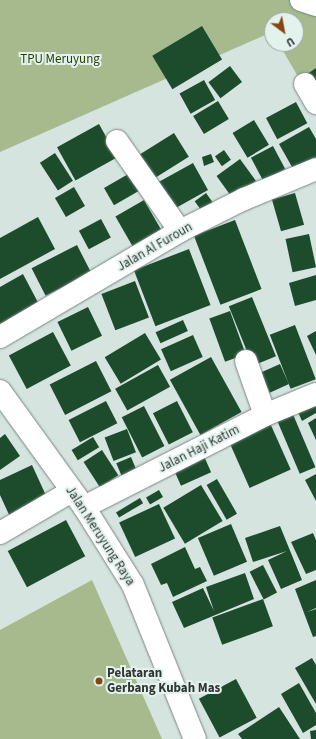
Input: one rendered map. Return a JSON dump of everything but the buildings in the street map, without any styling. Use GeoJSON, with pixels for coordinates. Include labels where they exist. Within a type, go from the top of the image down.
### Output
{"type":"FeatureCollection","features":[{"type":"Feature","properties":{"kind":"street"},"geometry":{"type":"LineString","coordinates":[[301,0],[316,5]]}},
{"type":"Feature","properties":{"kind":"street"},"geometry":{"type":"LineString","coordinates":[[305,84],[316,103]]}},
{"type":"Feature","properties":{"kind":"street"},"geometry":{"type":"LineString","coordinates":[[116,141],[180,231]]}},
{"type":"Feature","properties":{"kind":"street","name":"Jalan Al Furoun"},"geometry":{"type":"LineString","coordinates":[[0,337],[180,231],[244,199],[316,170]]}},
{"type":"Feature","properties":{"kind":"street"},"geometry":{"type":"LineString","coordinates":[[246,361],[265,416]]}},
{"type":"Feature","properties":{"kind":"street","name":"Jalan Meruyung Raya"},"geometry":{"type":"LineString","coordinates":[[0,391],[78,499],[133,585],[195,739]]}},
{"type":"Feature","properties":{"kind":"street","name":"Jalan Haji Katim"},"geometry":{"type":"LineString","coordinates":[[0,533],[316,394]]}},
{"type":"Feature","properties":{"kind":"green space","name":"TPU Meruyung"},"geometry":{"type":"Polygon","coordinates":[[[0,0],[316,0],[316,80],[300,80],[284,52],[304,52],[304,12],[264,12],[264,36],[0,152],[0,0]]]}},
{"type":"Feature","properties":{"kind":"green space"},"geometry":{"type":"Polygon","coordinates":[[[92,580],[162,739],[0,739],[0,630],[92,580]]]}},
{"type":"Feature","properties":{"kind":"place","name":"Pelataran Gerbang Kubah Mas"},"geometry":{"type":"Point","coordinates":[99,681]}}]}
